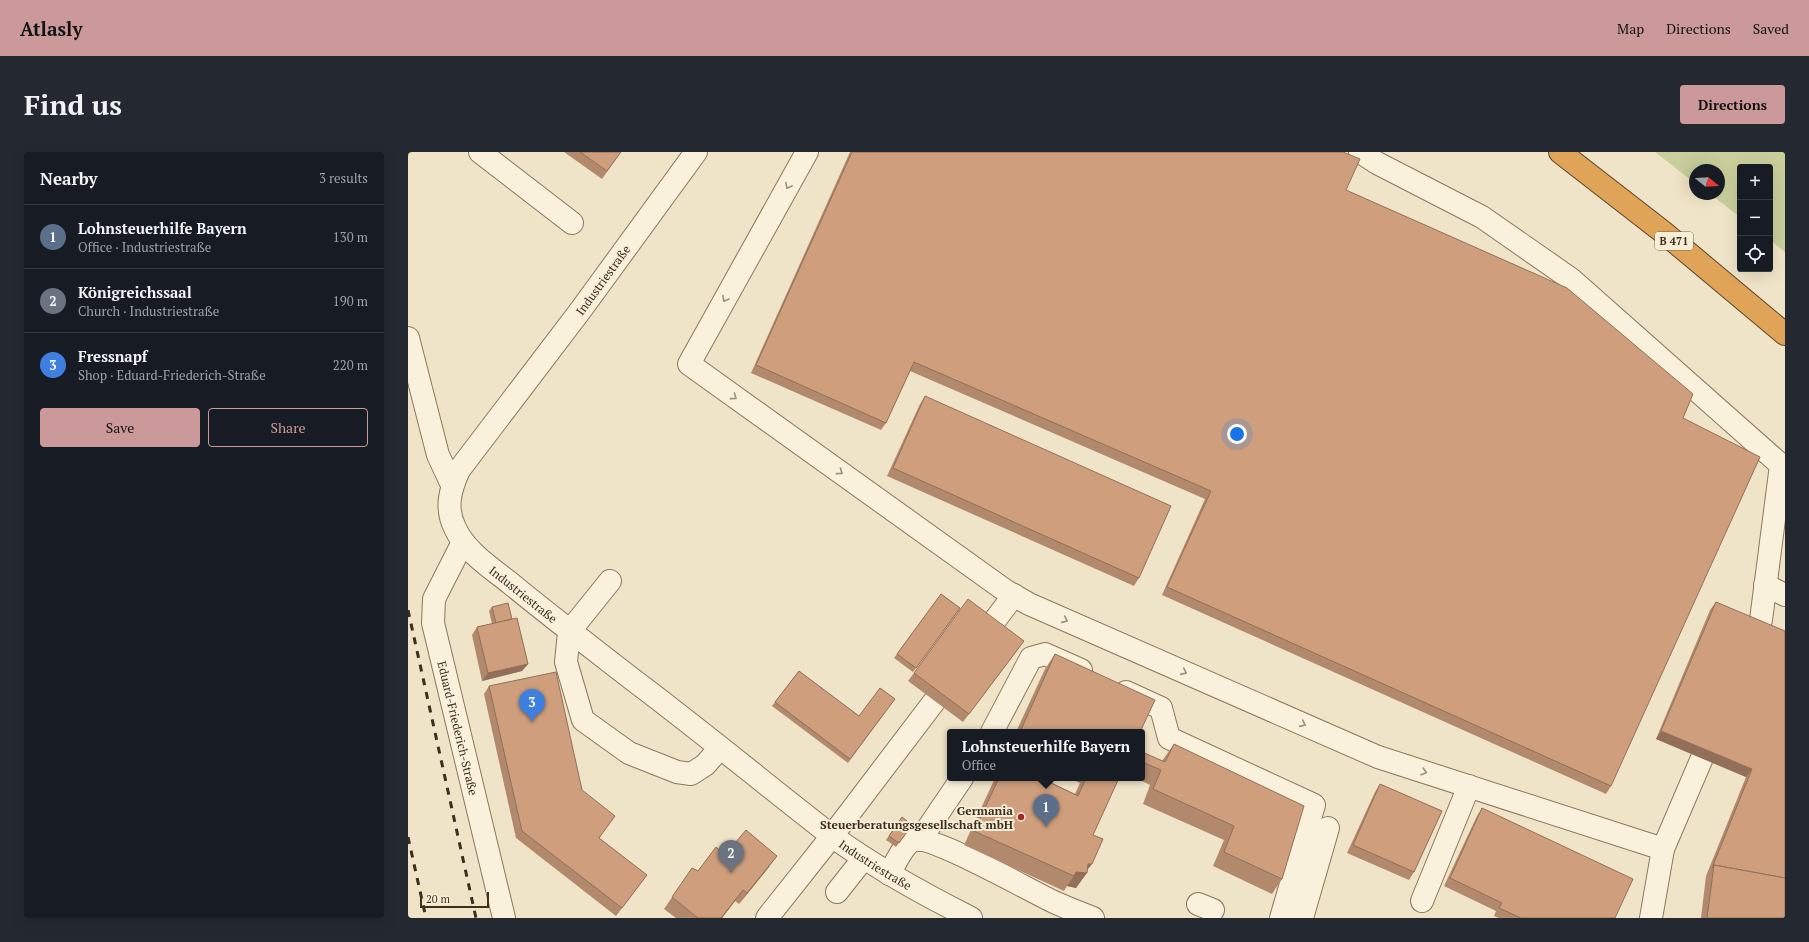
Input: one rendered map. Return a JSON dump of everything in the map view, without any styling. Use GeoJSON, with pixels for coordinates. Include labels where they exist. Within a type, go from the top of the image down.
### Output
{"type":"FeatureCollection","features":[{"type":"Feature","properties":{"kind":"highway","name":"B 471"},"geometry":{"type":"LineString","coordinates":[[1560,152],[1663,232],[1785,334]]}},
{"type":"Feature","properties":{"kind":"street"},"geometry":{"type":"LineString","coordinates":[[480,152],[572,223]]}},
{"type":"Feature","properties":{"kind":"street","name":"Industriestraße"},"geometry":{"type":"LineString","coordinates":[[696,152],[580,311],[474,448],[459,470],[452,485],[449,499],[450,513],[455,528],[463,542],[569,632],[862,859],[971,918]]}},
{"type":"Feature","properties":{"kind":"street"},"geometry":{"type":"LineString","coordinates":[[807,152],[688,364],[1014,595],[1029,604],[1378,757],[1662,849]]}},
{"type":"Feature","properties":{"kind":"street"},"geometry":{"type":"LineString","coordinates":[[1360,152],[1377,163],[1482,217],[1572,279],[1781,465],[1761,620],[1739,670]]}},
{"type":"Feature","properties":{"kind":"street"},"geometry":{"type":"LineString","coordinates":[[408,338],[438,455],[452,485]]}},
{"type":"Feature","properties":{"kind":"street","name":"Eduard-Friederich-Straße"},"geometry":{"type":"LineString","coordinates":[[463,542],[434,599],[432,623],[504,918]]}},
{"type":"Feature","properties":{"kind":"street"},"geometry":{"type":"LineString","coordinates":[[610,581],[569,632],[566,662],[583,720],[629,754],[677,772],[691,774],[704,765],[720,748]]}},
{"type":"Feature","properties":{"kind":"street"},"geometry":{"type":"LineString","coordinates":[[1766,585],[1785,595]]}},
{"type":"Feature","properties":{"kind":"street"},"geometry":{"type":"LineString","coordinates":[[767,918],[832,836],[1014,595]]}},
{"type":"Feature","properties":{"kind":"street"},"geometry":{"type":"LineString","coordinates":[[994,729],[1031,658],[1045,654],[1162,708],[1169,738],[1314,805],[1281,918]]}},
{"type":"Feature","properties":{"kind":"street"},"geometry":{"type":"LineString","coordinates":[[1651,918],[1662,849],[1721,713]]}},
{"type":"Feature","properties":{"kind":"street"},"geometry":{"type":"LineString","coordinates":[[920,840],[960,781]]}},
{"type":"Feature","properties":{"kind":"street"},"geometry":{"type":"LineString","coordinates":[[1422,901],[1469,786]]}},
{"type":"Feature","properties":{"kind":"street"},"geometry":{"type":"LineString","coordinates":[[1302,918],[1328,828]]}},
{"type":"Feature","properties":{"kind":"street"},"geometry":{"type":"LineString","coordinates":[[890,874],[908,844],[920,840],[955,852],[1054,902],[1093,918]]}},
{"type":"Feature","properties":{"kind":"street"},"geometry":{"type":"LineString","coordinates":[[837,892],[862,859]]}},
{"type":"Feature","properties":{"kind":"green space"},"geometry":{"type":"Polygon","coordinates":[[[1655,152],[1785,152],[1785,252],[1773,242],[1773,164],[1737,164],[1737,215],[1718,200],[1725,200],[1725,164],[1689,164],[1689,178],[1655,152]]]}},
{"type":"Feature","properties":{"kind":"building"},"geometry":{"type":"Polygon","coordinates":[[[580,152],[621,152],[607,171],[580,152]]]}},
{"type":"Feature","properties":{"kind":"building"},"geometry":{"type":"Polygon","coordinates":[[[852,152],[1343,152],[1360,159],[1346,190],[1567,288],[1693,394],[1683,418],[1760,457],[1611,786],[1167,587],[1211,491],[914,362],[886,423],[756,365],[852,152]]]}},
{"type":"Feature","properties":{"kind":"building"},"geometry":{"type":"Polygon","coordinates":[[[925,396],[1171,506],[1139,578],[893,468],[925,396]]]}},
{"type":"Feature","properties":{"kind":"building"},"geometry":{"type":"Polygon","coordinates":[[[941,594],[960,608],[916,668],[897,654],[941,594]]]}},
{"type":"Feature","properties":{"kind":"building"},"geometry":{"type":"Polygon","coordinates":[[[968,599],[1024,641],[969,714],[914,673],[968,599]]]}},
{"type":"Feature","properties":{"kind":"building"},"geometry":{"type":"Polygon","coordinates":[[[1716,602],[1785,631],[1785,878],[1714,865],[1712,868],[1752,769],[1661,731],[1716,602]]]}},
{"type":"Feature","properties":{"kind":"building"},"geometry":{"type":"Polygon","coordinates":[[[508,603],[512,619],[496,623],[492,607],[508,603]]]}},
{"type":"Feature","properties":{"kind":"building"},"geometry":{"type":"Polygon","coordinates":[[[517,618],[528,664],[488,673],[477,627],[517,618]]]}},
{"type":"Feature","properties":{"kind":"building"},"geometry":{"type":"Polygon","coordinates":[[[1055,654],[1155,700],[1141,729],[1021,729],[1055,654]]]}},
{"type":"Feature","properties":{"kind":"building"},"geometry":{"type":"Polygon","coordinates":[[[799,671],[859,716],[880,688],[895,699],[850,759],[775,702],[799,671]]]}},
{"type":"Feature","properties":{"kind":"building"},"geometry":{"type":"Polygon","coordinates":[[[556,672],[582,790],[615,816],[599,838],[647,875],[622,908],[522,831],[489,686],[556,672]]]}},
{"type":"Feature","properties":{"kind":"building"},"geometry":{"type":"Polygon","coordinates":[[[1174,744],[1304,806],[1282,879],[1224,852],[1234,826],[1153,789],[1161,770],[1145,763],[1145,753],[1165,762],[1174,744]]]}},
{"type":"Feature","properties":{"kind":"building"},"geometry":{"type":"Polygon","coordinates":[[[998,781],[1047,781],[1078,796],[1085,781],[1118,781],[1093,835],[1103,839],[1092,864],[1088,864],[1087,873],[1076,872],[1074,876],[974,831],[998,781]]]}},
{"type":"Feature","properties":{"kind":"building"},"geometry":{"type":"Polygon","coordinates":[[[1380,784],[1442,811],[1414,872],[1353,845],[1380,784]]]}},
{"type":"Feature","properties":{"kind":"building"},"geometry":{"type":"Polygon","coordinates":[[[1482,808],[1633,879],[1615,918],[1521,918],[1499,908],[1502,903],[1450,878],[1482,808]]]}},
{"type":"Feature","properties":{"kind":"building"},"geometry":{"type":"Polygon","coordinates":[[[902,817],[912,825],[899,843],[889,836],[902,817]]]}},
{"type":"Feature","properties":{"kind":"building"},"geometry":{"type":"Polygon","coordinates":[[[746,830],[777,856],[747,893],[743,890],[721,918],[698,918],[672,897],[692,868],[698,871],[716,847],[725,855],[746,830]]]}},
{"type":"Feature","properties":{"kind":"building"},"geometry":{"type":"Polygon","coordinates":[[[1714,865],[1785,878],[1785,918],[1707,918],[1714,865]]]}},
{"type":"Feature","properties":{"kind":"railway"},"geometry":{"type":"LineString","coordinates":[[408,610],[476,918]]}},
{"type":"Feature","properties":{"kind":"railway"},"geometry":{"type":"LineString","coordinates":[[408,837],[426,918]]}},
{"type":"Feature","properties":{"kind":"place","name":"Fressnapf"},"geometry":{"type":"Point","coordinates":[532,722]}},
{"type":"Feature","properties":{"kind":"place","name":"Germania Steuerberatungsgesellschaft mbH"},"geometry":{"type":"Point","coordinates":[1021,817]}},
{"type":"Feature","properties":{"kind":"place","name":"Lohnsteuerhilfe Bayern"},"geometry":{"type":"Point","coordinates":[1046,827]}},
{"type":"Feature","properties":{"kind":"place","name":"Königreichssaal"},"geometry":{"type":"Point","coordinates":[731,873]}}]}
